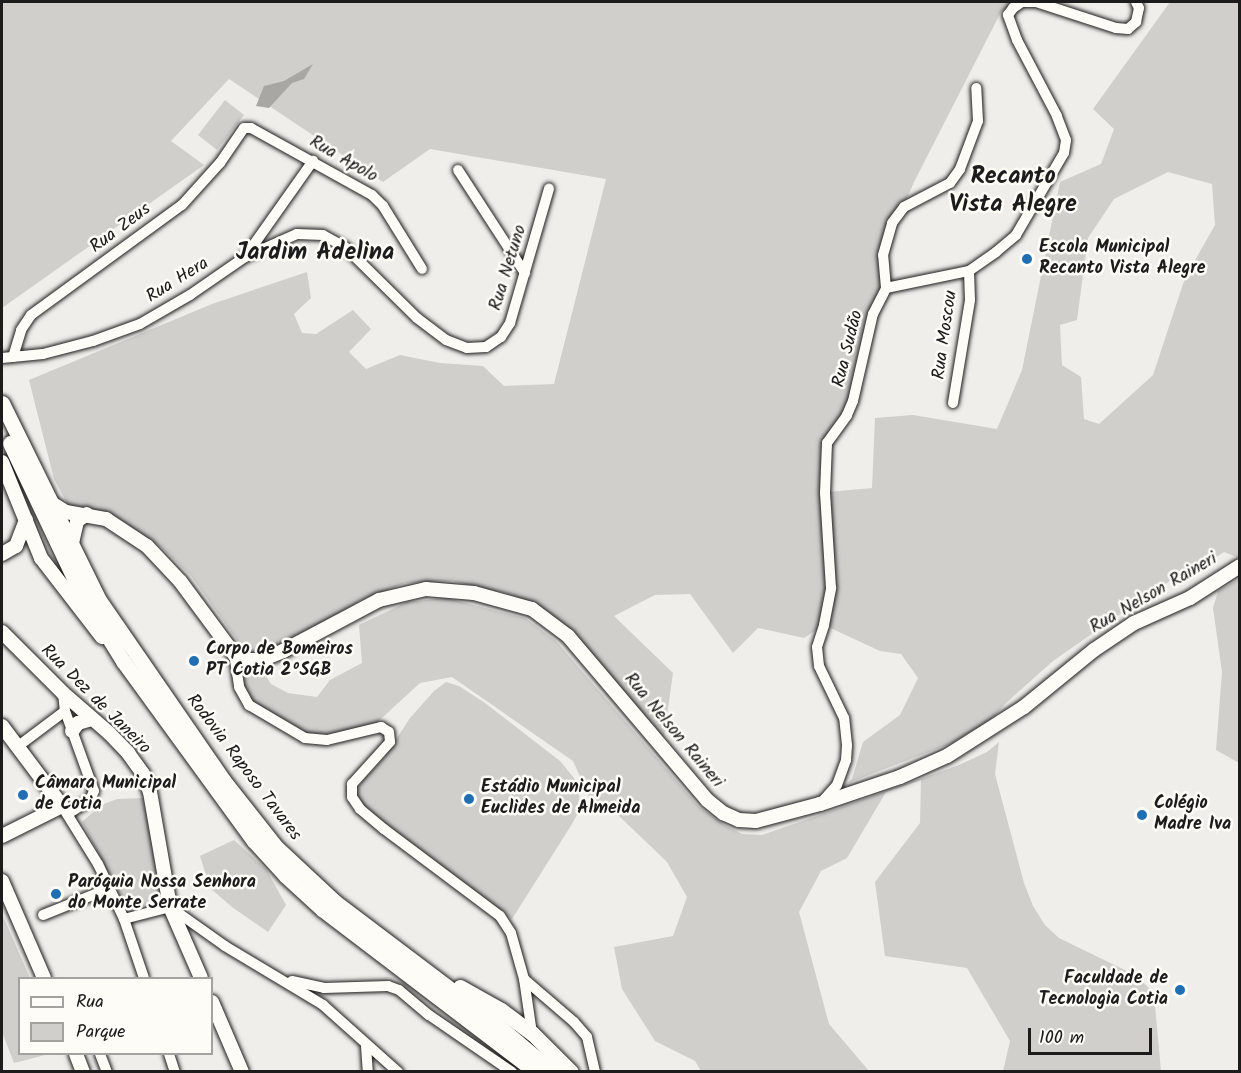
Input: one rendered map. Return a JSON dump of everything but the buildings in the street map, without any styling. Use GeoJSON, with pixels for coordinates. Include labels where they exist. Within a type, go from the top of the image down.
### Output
{"type":"FeatureCollection","features":[{"type":"Feature","properties":{"kind":"highway","name":"Rodovia Raposo Tavares"},"geometry":{"type":"LineString","coordinates":[[2,403],[99,600],[223,780],[276,847],[335,902],[513,1037],[553,1071]]}},
{"type":"Feature","properties":{"kind":"highway","name":"Rodovia Raposo Tavares"},"geometry":{"type":"LineString","coordinates":[[2,425],[63,559],[123,661],[230,810],[286,876],[322,909],[536,1071]]}},
{"type":"Feature","properties":{"kind":"highway"},"geometry":{"type":"LineString","coordinates":[[420,967],[501,1010],[532,1033],[571,1071]]}},
{"type":"Feature","properties":{"kind":"main road"},"geometry":{"type":"LineString","coordinates":[[2,462],[38,550],[54,579],[123,661]]}},
{"type":"Feature","properties":{"kind":"main road"},"geometry":{"type":"LineString","coordinates":[[53,504],[66,512],[87,514],[122,527],[147,546],[180,581],[234,654]]}},
{"type":"Feature","properties":{"kind":"main road"},"geometry":{"type":"LineString","coordinates":[[72,543],[77,521],[87,514]]}},
{"type":"Feature","properties":{"kind":"main road"},"geometry":{"type":"LineString","coordinates":[[2,554],[16,546],[26,520]]}},
{"type":"Feature","properties":{"kind":"main road"},"geometry":{"type":"LineString","coordinates":[[16,546],[38,550]]}},
{"type":"Feature","properties":{"kind":"main road","name":"Rua Nelson Raineri"},"geometry":{"type":"LineString","coordinates":[[234,654],[250,660],[261,660],[379,600],[426,589],[497,598],[532,609],[568,636],[707,800],[723,813],[740,820],[756,821],[820,804],[900,777],[947,756],[1024,707],[1094,650],[1126,628],[1190,598],[1239,566]]}},
{"type":"Feature","properties":{"kind":"main road","name":"Rua Dez de Janeiro"},"geometry":{"type":"LineString","coordinates":[[2,632],[128,753],[143,774],[150,792],[170,907],[201,977]]}},
{"type":"Feature","properties":{"kind":"main road"},"geometry":{"type":"LineString","coordinates":[[72,731],[78,723],[92,719]]}},
{"type":"Feature","properties":{"kind":"main road"},"geometry":{"type":"LineString","coordinates":[[2,726],[65,810],[2,836]]}},
{"type":"Feature","properties":{"kind":"main road"},"geometry":{"type":"LineString","coordinates":[[2,881],[44,977]]}},
{"type":"Feature","properties":{"kind":"main road"},"geometry":{"type":"LineString","coordinates":[[213,1004],[242,1071]]}},
{"type":"Feature","properties":{"kind":"main road"},"geometry":{"type":"LineString","coordinates":[[77,1055],[83,1071]]}},
{"type":"Feature","properties":{"kind":"street"},"geometry":{"type":"LineString","coordinates":[[976,88],[978,121],[960,169],[950,183],[904,207],[892,223],[883,255],[886,288],[969,271],[1016,235],[1064,153],[1066,140],[1057,116],[1017,40],[1008,15],[1022,2],[1036,2],[1116,28],[1128,28],[1136,22],[1139,8],[1136,2]]}},
{"type":"Feature","properties":{"kind":"street","name":"Rua Apolo"},"geometry":{"type":"LineString","coordinates":[[250,128],[372,195],[383,206],[422,269]]}},
{"type":"Feature","properties":{"kind":"street","name":"Rua Zeus"},"geometry":{"type":"LineString","coordinates":[[7,357],[31,315],[182,205],[220,163],[239,132],[250,128]]}},
{"type":"Feature","properties":{"kind":"street","name":"Rua Hera"},"geometry":{"type":"LineString","coordinates":[[7,357],[53,352],[93,341],[140,324],[190,295],[245,257],[313,161]]}},
{"type":"Feature","properties":{"kind":"street"},"geometry":{"type":"LineString","coordinates":[[458,170],[525,273]]}},
{"type":"Feature","properties":{"kind":"street","name":"Rua Netuno"},"geometry":{"type":"LineString","coordinates":[[245,257],[297,234],[323,235],[346,248],[417,318],[446,340],[466,348],[486,347],[501,337],[510,323],[549,189]]}},
{"type":"Feature","properties":{"kind":"street","name":"Rua Moscou"},"geometry":{"type":"LineString","coordinates":[[953,403],[970,300],[969,271]]}},
{"type":"Feature","properties":{"kind":"street","name":"Rua Sudão"},"geometry":{"type":"LineString","coordinates":[[820,804],[837,785],[846,760],[847,745],[844,718],[819,666],[817,647],[831,588],[825,493],[827,443],[848,415],[873,314],[886,288]]}},
{"type":"Feature","properties":{"kind":"street"},"geometry":{"type":"LineString","coordinates":[[2,366],[7,357]]}},
{"type":"Feature","properties":{"kind":"street"},"geometry":{"type":"LineString","coordinates":[[234,654],[239,687],[249,705],[305,738],[327,740],[381,727],[389,732],[390,742],[352,784],[352,797],[360,809],[376,822],[500,916],[511,933],[524,980],[532,1033]]}},
{"type":"Feature","properties":{"kind":"street"},"geometry":{"type":"LineString","coordinates":[[63,693],[65,711],[94,792],[90,800],[65,810],[110,888],[124,919],[144,977]]}},
{"type":"Feature","properties":{"kind":"street"},"geometry":{"type":"LineString","coordinates":[[17,747],[65,711]]}},
{"type":"Feature","properties":{"kind":"street"},"geometry":{"type":"LineString","coordinates":[[43,915],[110,888]]}},
{"type":"Feature","properties":{"kind":"street"},"geometry":{"type":"LineString","coordinates":[[124,919],[170,907],[225,946],[323,1005],[394,1069]]}},
{"type":"Feature","properties":{"kind":"street"},"geometry":{"type":"LineString","coordinates":[[284,980],[324,988],[388,986],[399,990],[429,1015],[512,1071]]}},
{"type":"Feature","properties":{"kind":"street"},"geometry":{"type":"LineString","coordinates":[[524,980],[574,1022],[586,1037],[595,1071]]}},
{"type":"Feature","properties":{"kind":"street"},"geometry":{"type":"LineString","coordinates":[[366,1046],[369,1071]]}},
{"type":"Feature","properties":{"kind":"street"},"geometry":{"type":"LineString","coordinates":[[101,1055],[107,1071]]}},
{"type":"Feature","properties":{"kind":"street"},"geometry":{"type":"LineString","coordinates":[[170,1055],[175,1071]]}},
{"type":"Feature","properties":{"kind":"street"},"geometry":{"type":"LineString","coordinates":[[378,1071],[394,1069]]}},
{"type":"Feature","properties":{"kind":"green space"},"geometry":{"type":"Polygon","coordinates":[[[2,2],[1011,2],[1001,12],[914,182],[883,255],[886,288],[853,401],[827,443],[828,492],[872,488],[875,418],[913,415],[997,429],[1022,370],[1060,182],[1101,164],[1114,129],[1093,109],[1170,2],[1239,2],[1239,558],[1224,552],[1212,560],[1187,570],[1136,603],[1053,661],[1006,703],[990,721],[950,744],[848,783],[852,779],[863,742],[900,715],[918,678],[901,654],[880,651],[824,625],[804,638],[758,628],[733,653],[690,594],[655,595],[614,616],[673,673],[664,737],[563,626],[537,605],[510,594],[452,581],[405,583],[359,601],[300,641],[266,653],[254,653],[242,647],[191,576],[161,547],[139,532],[112,520],[69,507],[54,479],[29,380],[212,304],[307,272],[311,298],[294,314],[302,333],[316,334],[353,310],[371,329],[349,352],[366,369],[400,355],[440,363],[483,366],[504,386],[554,384],[606,179],[430,149],[383,182],[229,79],[171,141],[204,165],[2,308],[2,2]],[[1168,172],[1114,199],[1088,238],[1077,320],[1060,325],[1062,365],[1081,377],[1084,419],[1099,424],[1153,375],[1185,278],[1215,225],[1212,184],[1168,172]]]}},
{"type":"Feature","properties":{"kind":"green space"},"geometry":{"type":"Polygon","coordinates":[[[225,100],[244,115],[217,150],[198,135],[225,100]]]}},
{"type":"Feature","properties":{"kind":"green space"},"geometry":{"type":"Polygon","coordinates":[[[1239,579],[1239,763],[1216,750],[1222,672],[1213,608],[1218,591],[1239,579]]]}},
{"type":"Feature","properties":{"kind":"green space"},"geometry":{"type":"Polygon","coordinates":[[[446,598],[525,618],[556,641],[699,807],[742,834],[762,835],[828,812],[959,765],[987,752],[999,742],[995,774],[1024,883],[1033,906],[1045,925],[1059,938],[1135,975],[1149,988],[1155,1006],[1161,1071],[1003,1071],[1010,1041],[967,968],[885,956],[875,882],[920,823],[921,780],[886,792],[847,858],[821,871],[799,912],[829,1024],[869,1071],[701,1071],[695,1061],[655,1041],[622,989],[614,947],[673,936],[687,897],[667,862],[617,814],[590,799],[573,761],[452,677],[420,683],[372,727],[356,733],[306,737],[250,703],[239,685],[240,673],[263,671],[271,684],[288,693],[317,697],[330,680],[362,663],[359,625],[407,602],[446,598]]]}},
{"type":"Feature","properties":{"kind":"green space","name":"Estádio Municipal Euclides de Almeida"},"geometry":{"type":"Polygon","coordinates":[[[446,682],[459,686],[485,703],[560,761],[574,778],[579,793],[580,809],[512,919],[361,806],[357,792],[362,781],[384,758],[410,718],[434,691],[446,682]]]}},
{"type":"Feature","properties":{"kind":"green space"},"geometry":{"type":"Polygon","coordinates":[[[143,798],[161,887],[160,902],[128,907],[124,904],[82,822],[101,805],[117,799],[143,798]]]}},
{"type":"Feature","properties":{"kind":"green space"},"geometry":{"type":"Polygon","coordinates":[[[234,840],[266,869],[286,905],[268,932],[232,907],[210,888],[200,856],[234,840]]]}},
{"type":"Feature","properties":{"kind":"green space"},"geometry":{"type":"Polygon","coordinates":[[[2,914],[30,977],[18,977],[18,1055],[45,1055],[14,1063],[2,1032],[2,914]]]}},
{"type":"Feature","properties":{"kind":"shaded area"},"geometry":{"type":"Polygon","coordinates":[[[313,64],[304,79],[292,83],[269,108],[256,106],[264,86],[284,81],[313,64]]]}},
{"type":"Feature","properties":{"kind":"place","name":"Escola Municipal Recanto Vista Alegre"},"geometry":{"type":"Point","coordinates":[1027,259]}},
{"type":"Feature","properties":{"kind":"place","name":"Corpo de Bomeiros PT Cotia 2ºSGB"},"geometry":{"type":"Point","coordinates":[194,661]}},
{"type":"Feature","properties":{"kind":"place","name":"Câmara Municipal de Cotia"},"geometry":{"type":"Point","coordinates":[23,795]}},
{"type":"Feature","properties":{"kind":"place","name":"Estádio Municipal Euclides de Almeida"},"geometry":{"type":"Point","coordinates":[469,799]}},
{"type":"Feature","properties":{"kind":"place","name":"Colégio Madre Iva"},"geometry":{"type":"Point","coordinates":[1142,815]}},
{"type":"Feature","properties":{"kind":"place","name":"Paróquia Nossa Senhora do Monte Serrate"},"geometry":{"type":"Point","coordinates":[56,894]}},
{"type":"Feature","properties":{"kind":"place","name":"Faculdade de Tecnologia Cotia"},"geometry":{"type":"Point","coordinates":[1180,990]}},
{"type":"Feature","properties":{"kind":"district","name":"Recanto Vista Alegre"},"geometry":{"type":"Point","coordinates":[1013,191]}},
{"type":"Feature","properties":{"kind":"district","name":"Jardim Adelina"},"geometry":{"type":"Point","coordinates":[315,253]}}]}
